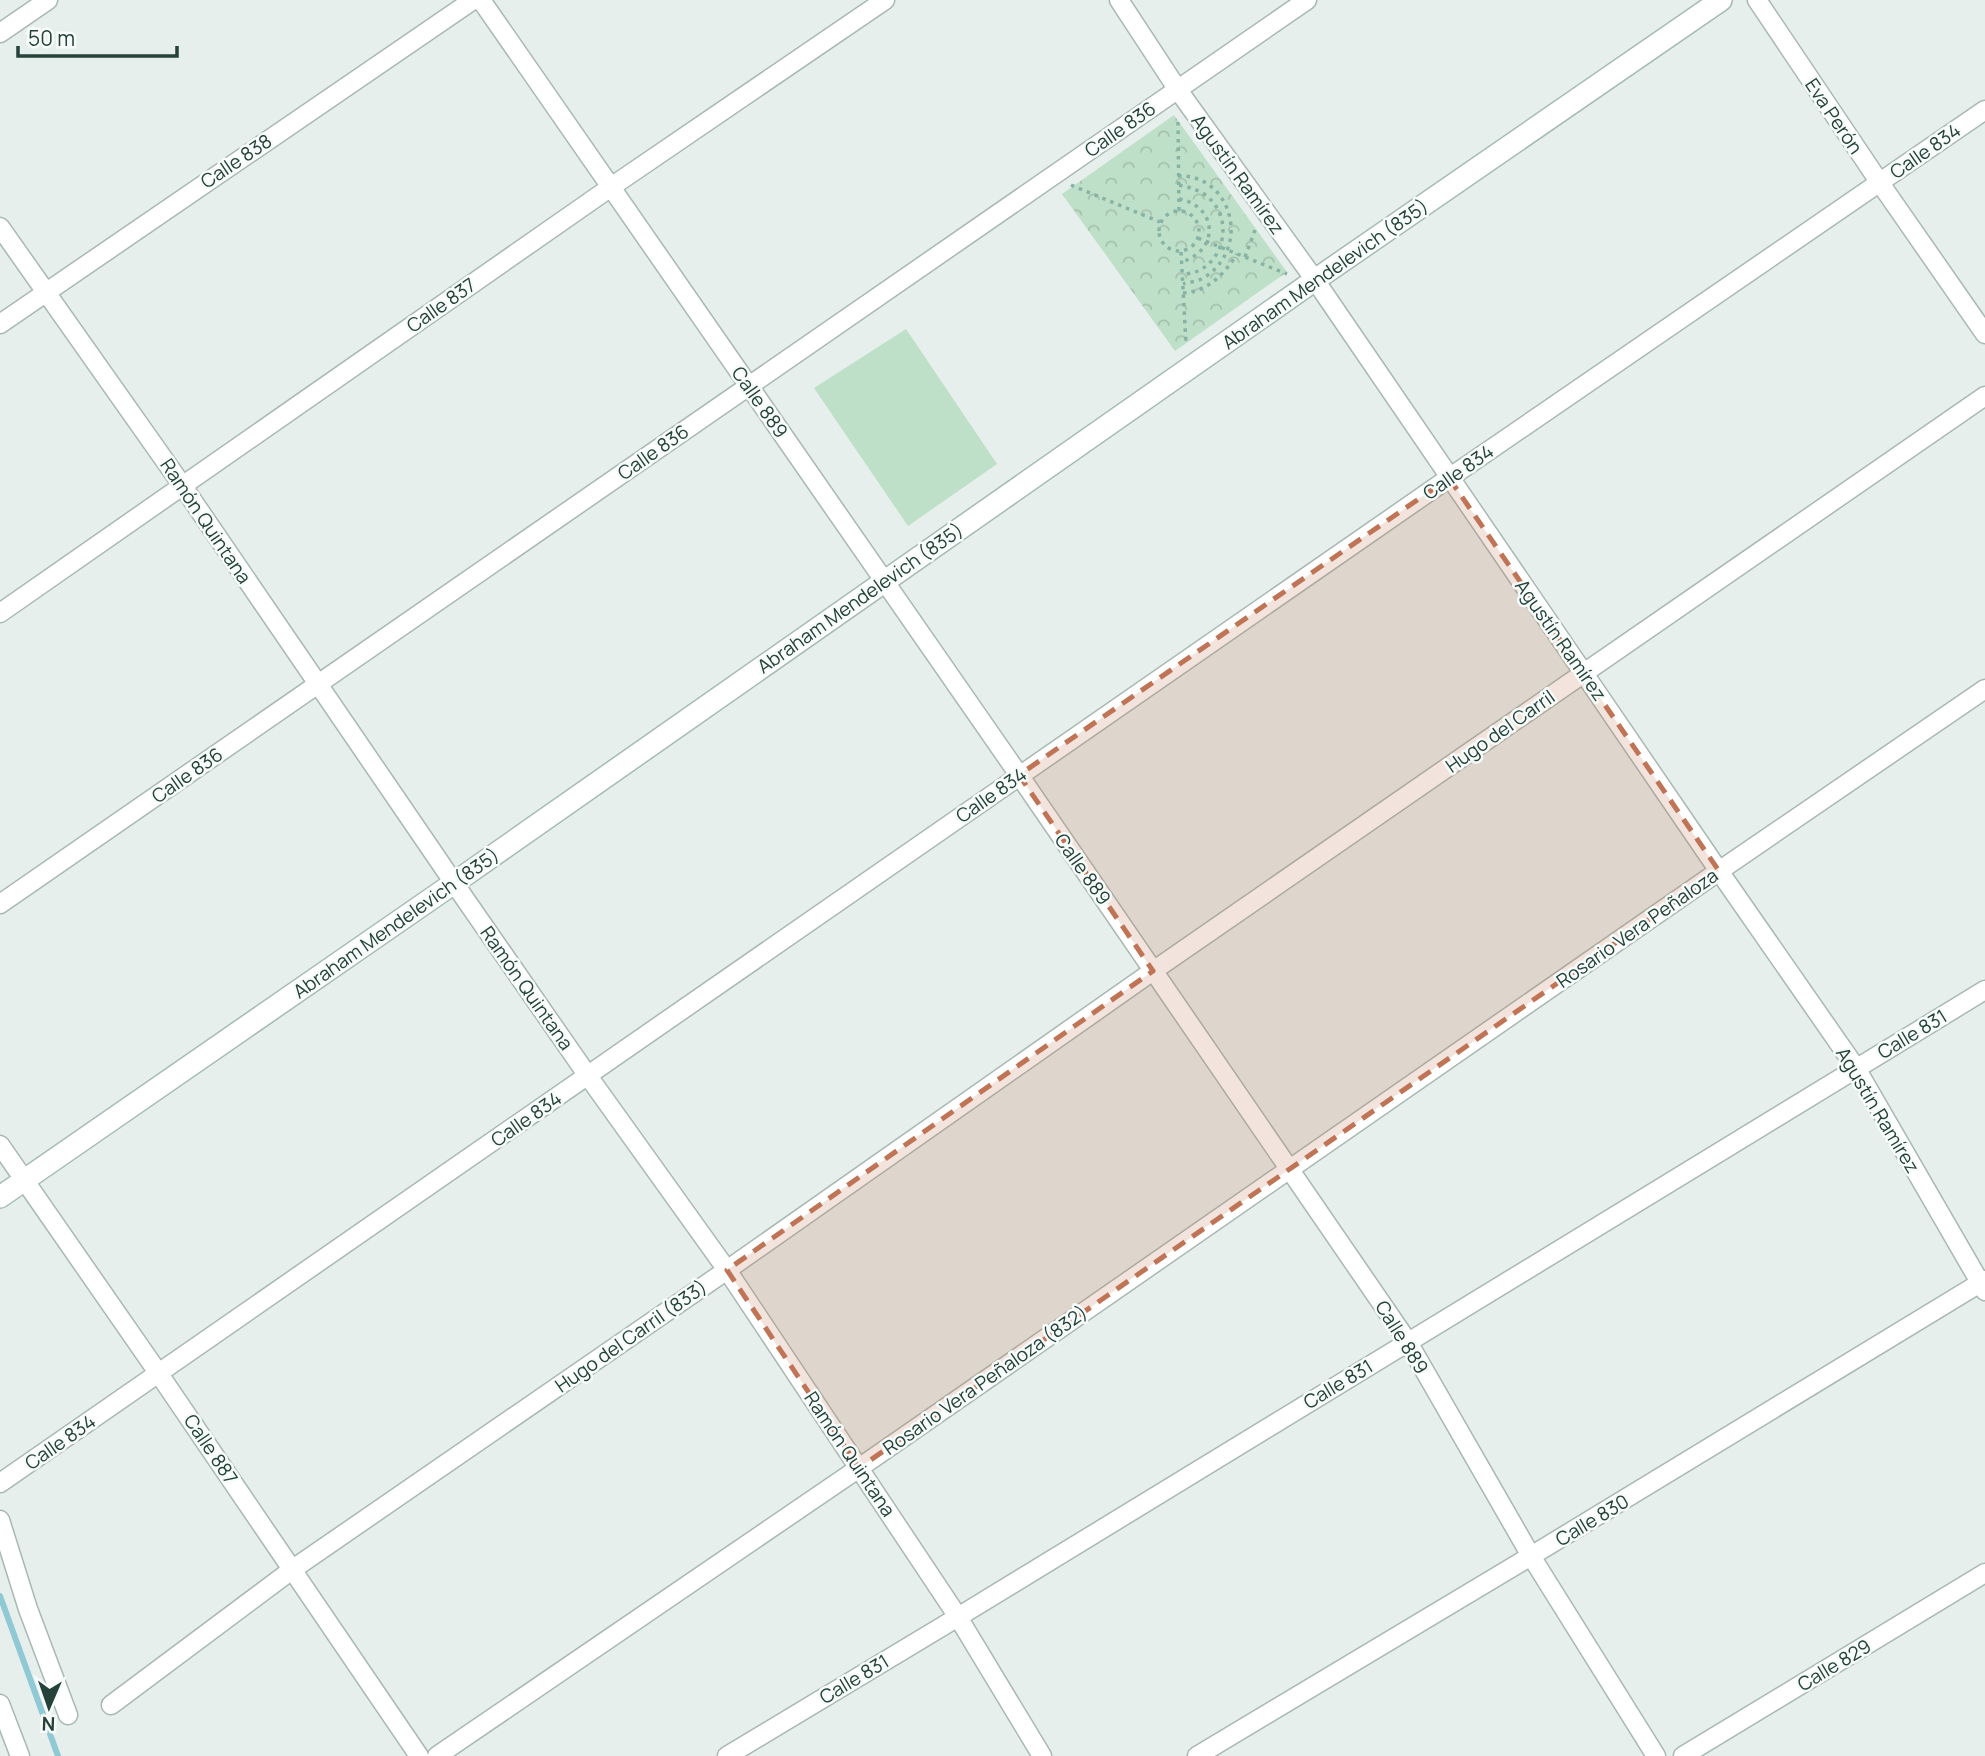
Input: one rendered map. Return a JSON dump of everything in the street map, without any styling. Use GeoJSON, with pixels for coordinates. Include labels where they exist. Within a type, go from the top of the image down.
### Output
{"type":"FeatureCollection","features":[{"type":"Feature","properties":{"kind":"street"},"geometry":{"type":"LineString","coordinates":[[0,33],[48,0]]}},
{"type":"Feature","properties":{"kind":"street","name":"Calle 838"},"geometry":{"type":"LineString","coordinates":[[0,324],[473,0]]}},
{"type":"Feature","properties":{"kind":"street","name":"Calle 889"},"geometry":{"type":"LineString","coordinates":[[481,0],[1019,775],[1408,1342],[1531,1556],[1656,1756]]}},
{"type":"Feature","properties":{"kind":"street","name":"Calle 837"},"geometry":{"type":"LineString","coordinates":[[0,613],[611,187],[885,0]]}},
{"type":"Feature","properties":{"kind":"street","name":"Agustín Ramírez"},"geometry":{"type":"LineString","coordinates":[[1119,0],[1178,90],[1263,208],[1856,1068],[1983,1285]]}},
{"type":"Feature","properties":{"kind":"street","name":"Calle 836"},"geometry":{"type":"LineString","coordinates":[[0,904],[1307,0]]}},
{"type":"Feature","properties":{"kind":"street","name":"Abraham Mendelevich (835)"},"geometry":{"type":"LineString","coordinates":[[0,1197],[1721,0]]}},
{"type":"Feature","properties":{"kind":"street","name":"Eva Perón"},"geometry":{"type":"LineString","coordinates":[[1757,0],[1985,334]]}},
{"type":"Feature","properties":{"kind":"street","name":"Calle 834"},"geometry":{"type":"LineString","coordinates":[[0,1483],[1019,775],[1985,110]]}},
{"type":"Feature","properties":{"kind":"street","name":"Ramón Quintana"},"geometry":{"type":"LineString","coordinates":[[0,227],[182,485],[588,1076],[727,1270],[958,1617],[1042,1756]]}},
{"type":"Feature","properties":{"kind":"street","name":"Hugo del Carril"},"geometry":{"type":"LineString","coordinates":[[1153,971],[1985,396]]}},
{"type":"Feature","properties":{"kind":"street","name":"Rosario Vera Peñaloza"},"geometry":{"type":"LineString","coordinates":[[1290,1169],[1985,689]]}},
{"type":"Feature","properties":{"kind":"street","name":"Hugo del Carril (833)"},"geometry":{"type":"LineString","coordinates":[[111,1705],[293,1569],[727,1270],[1153,971]]}},
{"type":"Feature","properties":{"kind":"street","name":"Calle 831"},"geometry":{"type":"LineString","coordinates":[[727,1756],[1985,990]]}},
{"type":"Feature","properties":{"kind":"street","name":"Calle 887"},"geometry":{"type":"LineString","coordinates":[[0,1145],[419,1756]]}},
{"type":"Feature","properties":{"kind":"street","name":"Rosario Vera Peñaloza (832)"},"geometry":{"type":"LineString","coordinates":[[437,1756],[1290,1169]]}},
{"type":"Feature","properties":{"kind":"street","name":"Calle 830"},"geometry":{"type":"LineString","coordinates":[[1197,1756],[1983,1285]]}},
{"type":"Feature","properties":{"kind":"street"},"geometry":{"type":"LineString","coordinates":[[0,1520],[28,1609],[68,1715]]}},
{"type":"Feature","properties":{"kind":"street","name":"Calle 829"},"geometry":{"type":"LineString","coordinates":[[1682,1756],[1985,1573]]}},
{"type":"Feature","properties":{"kind":"street"},"geometry":{"type":"LineString","coordinates":[[0,1704],[20,1756]]}},
{"type":"Feature","properties":{"kind":"path"},"geometry":{"type":"LineString","coordinates":[[1178,90],[1179,211]]}},
{"type":"Feature","properties":{"kind":"path"},"geometry":{"type":"LineString","coordinates":[[1178,176],[1184,175],[1201,181],[1216,191],[1226,205],[1232,222],[1232,239],[1215,270],[1200,280],[1183,284]]}},
{"type":"Feature","properties":{"kind":"path"},"geometry":{"type":"LineString","coordinates":[[1051,177],[1160,222]]}},
{"type":"Feature","properties":{"kind":"path"},"geometry":{"type":"LineString","coordinates":[[1179,186],[1192,188],[1206,195],[1216,206],[1222,220],[1223,236],[1210,263],[1198,271],[1182,275]]}},
{"type":"Feature","properties":{"kind":"path"},"geometry":{"type":"LineString","coordinates":[[1179,199],[1198,206],[1209,224],[1208,241],[1201,252],[1181,262]]}},
{"type":"Feature","properties":{"kind":"path"},"geometry":{"type":"LineString","coordinates":[[1245,257],[1263,208]]}},
{"type":"Feature","properties":{"kind":"path"},"geometry":{"type":"LineString","coordinates":[[1179,211],[1189,214],[1198,224],[1198,238],[1190,248],[1181,252],[1170,250],[1158,235],[1160,222],[1169,213],[1179,211]]}},
{"type":"Feature","properties":{"kind":"path"},"geometry":{"type":"LineString","coordinates":[[1198,238],[1313,282]]}},
{"type":"Feature","properties":{"kind":"path"},"geometry":{"type":"LineString","coordinates":[[1181,252],[1188,370]]}},
{"type":"Feature","properties":{"kind":"path"},"geometry":{"type":"LineString","coordinates":[[1183,293],[1210,285],[1226,271],[1237,254]]}},
{"type":"Feature","properties":{"kind":"highlighted area"},"geometry":{"type":"Polygon","coordinates":[[[1449,478],[1719,871],[859,1468],[727,1270],[1153,971],[1019,775],[1449,478]]]}},
{"type":"Feature","properties":{"kind":"green space"},"geometry":{"type":"Polygon","coordinates":[[[1174,115],[1287,272],[1175,351],[1062,194],[1174,115]]]}},
{"type":"Feature","properties":{"kind":"green space"},"geometry":{"type":"Polygon","coordinates":[[[906,329],[997,464],[908,526],[814,388],[906,329]]]}},
{"type":"Feature","properties":{"kind":"waterway"},"geometry":{"type":"LineString","coordinates":[[0,1596],[58,1756]]}}]}
